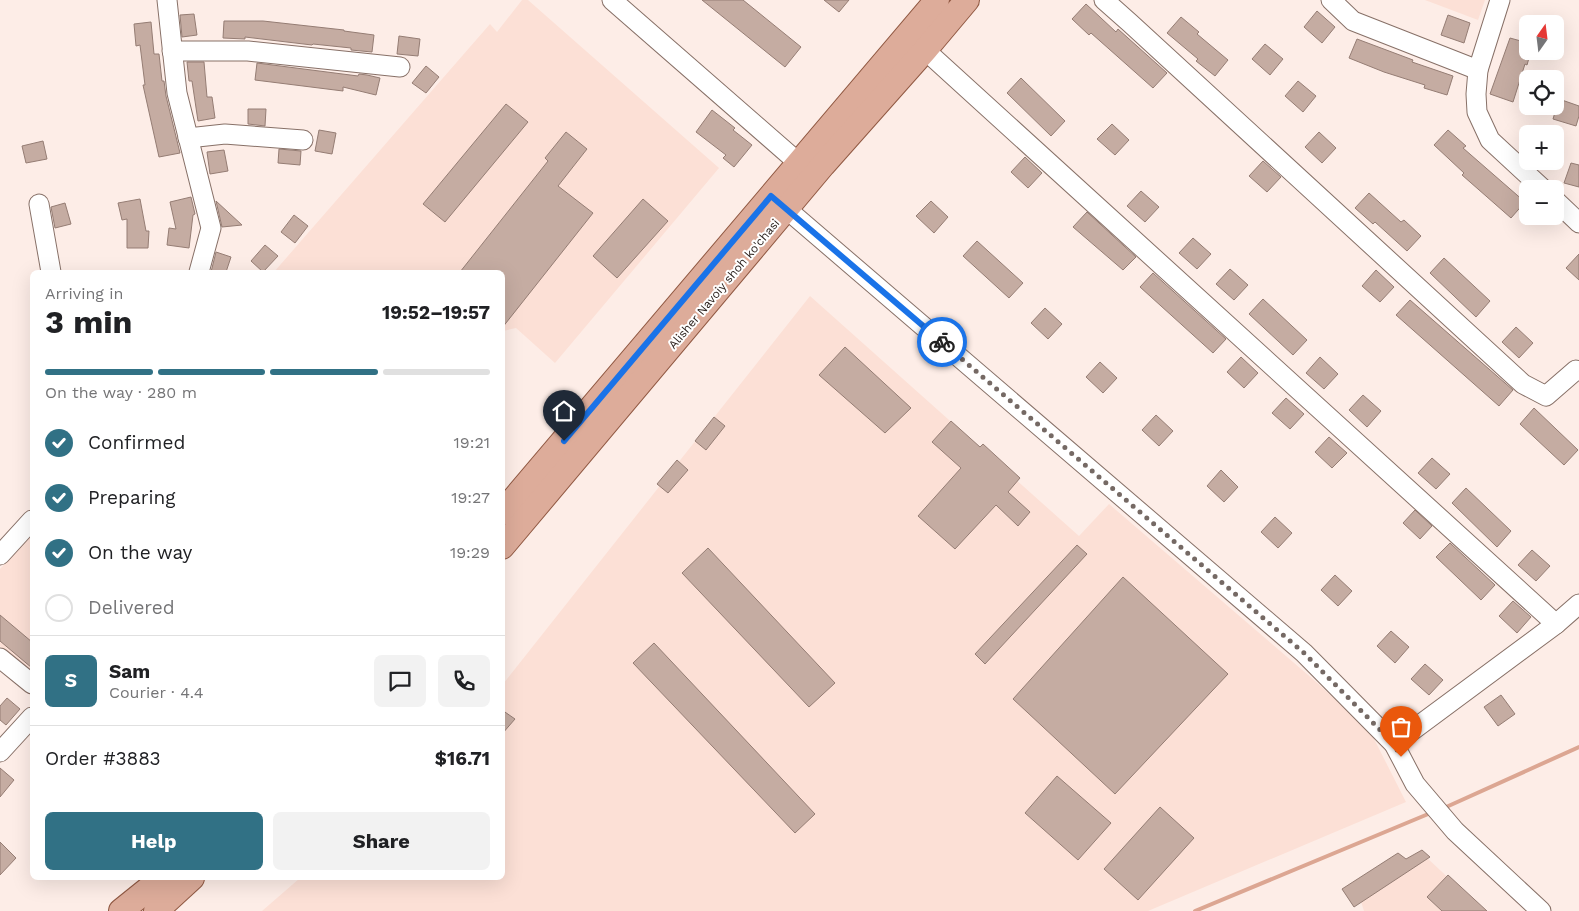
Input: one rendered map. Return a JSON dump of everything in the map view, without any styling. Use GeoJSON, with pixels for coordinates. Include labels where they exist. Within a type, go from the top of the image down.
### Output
{"type":"FeatureCollection","features":[{"type":"Feature","properties":{"kind":"main road","name":"Alisher Navoiy shoh ko'chasi"},"geometry":{"type":"LineString","coordinates":[[505,543],[806,169],[937,0]]}},
{"type":"Feature","properties":{"kind":"main road","name":"Alisher Navoiy shoh ko'chasi"},"geometry":{"type":"LineString","coordinates":[[806,169],[925,50],[967,0]]}},
{"type":"Feature","properties":{"kind":"main road","name":"Alisher Navoiy shoh ko'chasi"},"geometry":{"type":"LineString","coordinates":[[505,510],[779,202]]}},
{"type":"Feature","properties":{"kind":"main road"},"geometry":{"type":"LineString","coordinates":[[121,911],[160,880]]}},
{"type":"Feature","properties":{"kind":"main road"},"geometry":{"type":"LineString","coordinates":[[156,911],[190,880]]}},
{"type":"Feature","properties":{"kind":"street"},"geometry":{"type":"LineString","coordinates":[[167,0],[177,93],[211,228],[200,270]]}},
{"type":"Feature","properties":{"kind":"street"},"geometry":{"type":"LineString","coordinates":[[612,0],[806,169]]}},
{"type":"Feature","properties":{"kind":"street"},"geometry":{"type":"LineString","coordinates":[[1104,0],[1138,29],[1523,384],[1546,396],[1576,370],[1579,372]]}},
{"type":"Feature","properties":{"kind":"street"},"geometry":{"type":"LineString","coordinates":[[1331,0],[1353,20],[1478,70]]}},
{"type":"Feature","properties":{"kind":"street"},"geometry":{"type":"LineString","coordinates":[[1500,0],[1478,70],[1477,112],[1490,140],[1533,180]]}},
{"type":"Feature","properties":{"kind":"street"},"geometry":{"type":"LineString","coordinates":[[925,50],[1556,624]]}},
{"type":"Feature","properties":{"kind":"street"},"geometry":{"type":"LineString","coordinates":[[172,51],[248,51],[400,67]]}},
{"type":"Feature","properties":{"kind":"street"},"geometry":{"type":"LineString","coordinates":[[188,138],[225,134],[303,140]]}},
{"type":"Feature","properties":{"kind":"street"},"geometry":{"type":"LineString","coordinates":[[779,202],[1304,653],[1394,744],[1415,784],[1454,831],[1541,911]]}},
{"type":"Feature","properties":{"kind":"street"},"geometry":{"type":"LineString","coordinates":[[39,204],[51,270]]}},
{"type":"Feature","properties":{"kind":"street"},"geometry":{"type":"LineString","coordinates":[[1564,209],[1579,223]]}},
{"type":"Feature","properties":{"kind":"street"},"geometry":{"type":"LineString","coordinates":[[0,555],[30,522]]}},
{"type":"Feature","properties":{"kind":"street"},"geometry":{"type":"LineString","coordinates":[[1394,744],[1556,624],[1579,604]]}},
{"type":"Feature","properties":{"kind":"street"},"geometry":{"type":"LineString","coordinates":[[0,658],[30,682]]}},
{"type":"Feature","properties":{"kind":"street"},"geometry":{"type":"LineString","coordinates":[[0,752],[30,719]]}},
{"type":"Feature","properties":{"kind":"shaded area"},"geometry":{"type":"Polygon","coordinates":[[[522,0],[528,0],[719,168],[555,363],[516,328],[505,331],[505,270],[276,270],[490,24],[497,32],[522,0]]]}},
{"type":"Feature","properties":{"kind":"shaded area"},"geometry":{"type":"Polygon","coordinates":[[[1425,0],[1485,0],[1478,20],[1425,0]]]}},
{"type":"Feature","properties":{"kind":"shaded area"},"geometry":{"type":"Polygon","coordinates":[[[810,296],[1079,536],[1109,504],[1315,681],[1370,731],[1406,802],[1148,911],[262,911],[298,880],[505,880],[505,681],[810,296]]]}},
{"type":"Feature","properties":{"kind":"shaded area"},"geometry":{"type":"Polygon","coordinates":[[[30,537],[30,673],[0,646],[0,569],[30,537]]]}},
{"type":"Feature","properties":{"kind":"shaded area"},"geometry":{"type":"Polygon","coordinates":[[[1427,858],[1484,911],[1364,911],[1359,895],[1427,858]]]}},
{"type":"Feature","properties":{"kind":"building"},"geometry":{"type":"Polygon","coordinates":[[[702,0],[743,0],[801,47],[785,67],[702,0]]]}},
{"type":"Feature","properties":{"kind":"building"},"geometry":{"type":"Polygon","coordinates":[[[824,0],[849,0],[839,12],[824,0]]]}},
{"type":"Feature","properties":{"kind":"building"},"geometry":{"type":"Polygon","coordinates":[[[1086,4],[1116,32],[1118,29],[1167,73],[1153,88],[1091,33],[1089,35],[1072,19],[1086,4]]]}},
{"type":"Feature","properties":{"kind":"building"},"geometry":{"type":"Polygon","coordinates":[[[1317,11],[1335,27],[1322,43],[1304,27],[1317,11]]]}},
{"type":"Feature","properties":{"kind":"building"},"geometry":{"type":"Polygon","coordinates":[[[194,14],[197,35],[182,37],[180,15],[194,14]]]}},
{"type":"Feature","properties":{"kind":"building"},"geometry":{"type":"Polygon","coordinates":[[[1448,15],[1470,23],[1464,43],[1441,35],[1448,15]]]}},
{"type":"Feature","properties":{"kind":"building"},"geometry":{"type":"Polygon","coordinates":[[[1181,17],[1199,32],[1197,34],[1228,60],[1215,76],[1196,61],[1198,59],[1167,33],[1181,17]]]}},
{"type":"Feature","properties":{"kind":"building"},"geometry":{"type":"Polygon","coordinates":[[[224,21],[263,21],[374,35],[372,52],[351,50],[351,48],[245,37],[245,39],[223,38],[224,21]]]}},
{"type":"Feature","properties":{"kind":"building"},"geometry":{"type":"Polygon","coordinates":[[[151,22],[154,54],[159,54],[162,81],[164,81],[180,153],[159,157],[143,85],[145,85],[140,45],[136,46],[134,24],[151,22]]]}},
{"type":"Feature","properties":{"kind":"building"},"geometry":{"type":"Polygon","coordinates":[[[399,36],[420,39],[418,56],[397,54],[399,36]]]}},
{"type":"Feature","properties":{"kind":"building"},"geometry":{"type":"Polygon","coordinates":[[[1510,38],[1519,40],[1519,60],[1528,60],[1523,70],[1519,70],[1519,83],[1513,102],[1490,94],[1510,38]]]}},
{"type":"Feature","properties":{"kind":"building"},"geometry":{"type":"Polygon","coordinates":[[[1357,39],[1413,60],[1412,62],[1453,76],[1447,95],[1424,88],[1425,85],[1349,58],[1357,39]]]}},
{"type":"Feature","properties":{"kind":"building"},"geometry":{"type":"Polygon","coordinates":[[[1265,44],[1283,59],[1270,75],[1252,59],[1265,44]]]}},
{"type":"Feature","properties":{"kind":"building"},"geometry":{"type":"Polygon","coordinates":[[[187,62],[204,62],[207,97],[212,97],[215,118],[198,121],[192,81],[189,81],[187,62]]]}},
{"type":"Feature","properties":{"kind":"building"},"geometry":{"type":"Polygon","coordinates":[[[257,63],[380,78],[376,95],[343,87],[343,91],[255,80],[257,63]]]}},
{"type":"Feature","properties":{"kind":"building"},"geometry":{"type":"Polygon","coordinates":[[[426,66],[439,77],[426,93],[412,83],[426,66]]]}},
{"type":"Feature","properties":{"kind":"building"},"geometry":{"type":"Polygon","coordinates":[[[1021,78],[1065,121],[1051,136],[1007,93],[1021,78]]]}},
{"type":"Feature","properties":{"kind":"building"},"geometry":{"type":"Polygon","coordinates":[[[1298,81],[1316,96],[1303,112],[1285,96],[1298,81]]]}},
{"type":"Feature","properties":{"kind":"building"},"geometry":{"type":"Polygon","coordinates":[[[1564,101],[1579,106],[1576,126],[1553,119],[1554,115],[1564,115],[1564,101]]]}},
{"type":"Feature","properties":{"kind":"building"},"geometry":{"type":"Polygon","coordinates":[[[506,104],[528,122],[445,222],[423,204],[506,104]]]}},
{"type":"Feature","properties":{"kind":"building"},"geometry":{"type":"Polygon","coordinates":[[[248,109],[266,109],[265,126],[248,124],[248,109]]]}},
{"type":"Feature","properties":{"kind":"building"},"geometry":{"type":"Polygon","coordinates":[[[712,110],[735,128],[733,130],[752,145],[734,167],[723,158],[726,155],[696,132],[712,110]]]}},
{"type":"Feature","properties":{"kind":"building"},"geometry":{"type":"Polygon","coordinates":[[[1112,124],[1129,140],[1115,155],[1097,139],[1112,124]]]}},
{"type":"Feature","properties":{"kind":"building"},"geometry":{"type":"Polygon","coordinates":[[[319,130],[336,133],[332,154],[315,151],[319,130]]]}},
{"type":"Feature","properties":{"kind":"building"},"geometry":{"type":"Polygon","coordinates":[[[1448,130],[1466,146],[1463,148],[1519,197],[1519,209],[1511,218],[1462,175],[1464,173],[1434,145],[1448,130]]]}},
{"type":"Feature","properties":{"kind":"building"},"geometry":{"type":"Polygon","coordinates":[[[566,132],[587,149],[558,186],[593,213],[505,324],[505,270],[462,270],[548,161],[545,158],[566,132]]]}},
{"type":"Feature","properties":{"kind":"building"},"geometry":{"type":"Polygon","coordinates":[[[1319,132],[1336,148],[1322,163],[1305,147],[1319,132]]]}},
{"type":"Feature","properties":{"kind":"building"},"geometry":{"type":"Polygon","coordinates":[[[43,141],[47,159],[26,163],[22,146],[43,141]]]}},
{"type":"Feature","properties":{"kind":"building"},"geometry":{"type":"Polygon","coordinates":[[[279,149],[301,151],[300,165],[278,163],[279,149]]]}},
{"type":"Feature","properties":{"kind":"building"},"geometry":{"type":"Polygon","coordinates":[[[224,150],[228,171],[210,174],[207,152],[224,150]]]}},
{"type":"Feature","properties":{"kind":"building"},"geometry":{"type":"Polygon","coordinates":[[[1025,157],[1042,173],[1028,188],[1011,172],[1025,157]]]}},
{"type":"Feature","properties":{"kind":"building"},"geometry":{"type":"Polygon","coordinates":[[[1263,161],[1281,177],[1267,192],[1249,176],[1263,161]]]}},
{"type":"Feature","properties":{"kind":"building"},"geometry":{"type":"Polygon","coordinates":[[[1571,163],[1579,165],[1579,187],[1564,183],[1571,163]]]}},
{"type":"Feature","properties":{"kind":"building"},"geometry":{"type":"Polygon","coordinates":[[[1141,191],[1159,207],[1145,222],[1127,206],[1141,191]]]}},
{"type":"Feature","properties":{"kind":"building"},"geometry":{"type":"Polygon","coordinates":[[[1369,193],[1401,222],[1404,220],[1421,236],[1407,251],[1375,222],[1373,224],[1355,208],[1369,193]]]}},
{"type":"Feature","properties":{"kind":"building"},"geometry":{"type":"Polygon","coordinates":[[[191,197],[195,214],[193,215],[189,248],[167,245],[169,228],[176,229],[170,202],[191,197]]]}},
{"type":"Feature","properties":{"kind":"building"},"geometry":{"type":"Polygon","coordinates":[[[140,199],[146,231],[149,231],[148,248],[127,248],[127,219],[122,220],[118,203],[140,199]]]}},
{"type":"Feature","properties":{"kind":"building"},"geometry":{"type":"Polygon","coordinates":[[[643,199],[668,221],[617,278],[593,256],[643,199]]]}},
{"type":"Feature","properties":{"kind":"building"},"geometry":{"type":"Polygon","coordinates":[[[216,201],[242,225],[222,227],[216,201]]]}},
{"type":"Feature","properties":{"kind":"building"},"geometry":{"type":"Polygon","coordinates":[[[931,201],[948,217],[934,233],[916,216],[931,201]]]}},
{"type":"Feature","properties":{"kind":"building"},"geometry":{"type":"Polygon","coordinates":[[[65,203],[71,224],[55,228],[51,207],[65,203]]]}},
{"type":"Feature","properties":{"kind":"building"},"geometry":{"type":"Polygon","coordinates":[[[1087,212],[1136,257],[1123,270],[1073,227],[1087,212]]]}},
{"type":"Feature","properties":{"kind":"building"},"geometry":{"type":"Polygon","coordinates":[[[294,215],[308,226],[295,243],[281,232],[294,215]]]}},
{"type":"Feature","properties":{"kind":"building"},"geometry":{"type":"Polygon","coordinates":[[[1193,238],[1211,254],[1197,269],[1179,253],[1193,238]]]}},
{"type":"Feature","properties":{"kind":"building"},"geometry":{"type":"Polygon","coordinates":[[[977,241],[1023,283],[1009,298],[963,256],[977,241]]]}},
{"type":"Feature","properties":{"kind":"building"},"geometry":{"type":"Polygon","coordinates":[[[265,245],[278,256],[265,270],[261,270],[251,261],[265,245]]]}},
{"type":"Feature","properties":{"kind":"building"},"geometry":{"type":"Polygon","coordinates":[[[216,252],[231,257],[227,270],[212,270],[216,252]]]}},
{"type":"Feature","properties":{"kind":"building"},"geometry":{"type":"Polygon","coordinates":[[[1579,254],[1579,280],[1566,268],[1579,254]]]}},
{"type":"Feature","properties":{"kind":"building"},"geometry":{"type":"Polygon","coordinates":[[[1444,258],[1490,301],[1476,317],[1430,273],[1444,258]]]}},
{"type":"Feature","properties":{"kind":"building"},"geometry":{"type":"Polygon","coordinates":[[[1230,269],[1248,285],[1234,300],[1216,284],[1230,269]]]}},
{"type":"Feature","properties":{"kind":"building"},"geometry":{"type":"Polygon","coordinates":[[[1376,270],[1394,287],[1380,302],[1362,286],[1376,270]]]}},
{"type":"Feature","properties":{"kind":"building"},"geometry":{"type":"Polygon","coordinates":[[[1153,273],[1226,339],[1213,353],[1140,287],[1153,273]]]}},
{"type":"Feature","properties":{"kind":"building"},"geometry":{"type":"Polygon","coordinates":[[[1263,299],[1307,340],[1293,355],[1249,314],[1263,299]]]}},
{"type":"Feature","properties":{"kind":"building"},"geometry":{"type":"Polygon","coordinates":[[[1410,300],[1513,390],[1499,406],[1396,315],[1410,300]]]}},
{"type":"Feature","properties":{"kind":"building"},"geometry":{"type":"Polygon","coordinates":[[[1045,308],[1062,324],[1048,339],[1031,323],[1045,308]]]}},
{"type":"Feature","properties":{"kind":"building"},"geometry":{"type":"Polygon","coordinates":[[[1516,327],[1533,343],[1519,358],[1502,342],[1516,327]]]}},
{"type":"Feature","properties":{"kind":"building"},"geometry":{"type":"Polygon","coordinates":[[[845,347],[911,408],[885,433],[819,375],[845,347]]]}},
{"type":"Feature","properties":{"kind":"building"},"geometry":{"type":"Polygon","coordinates":[[[1241,357],[1258,373],[1244,388],[1227,372],[1241,357]]]}},
{"type":"Feature","properties":{"kind":"building"},"geometry":{"type":"Polygon","coordinates":[[[1320,357],[1338,374],[1324,389],[1306,373],[1320,357]]]}},
{"type":"Feature","properties":{"kind":"building"},"geometry":{"type":"Polygon","coordinates":[[[1100,362],[1117,378],[1103,393],[1086,377],[1100,362]]]}},
{"type":"Feature","properties":{"kind":"building"},"geometry":{"type":"Polygon","coordinates":[[[1363,395],[1381,411],[1367,427],[1349,410],[1363,395]]]}},
{"type":"Feature","properties":{"kind":"building"},"geometry":{"type":"Polygon","coordinates":[[[1286,398],[1304,414],[1290,429],[1272,413],[1286,398]]]}},
{"type":"Feature","properties":{"kind":"building"},"geometry":{"type":"Polygon","coordinates":[[[1534,408],[1578,450],[1564,465],[1520,424],[1534,408]]]}},
{"type":"Feature","properties":{"kind":"building"},"geometry":{"type":"Polygon","coordinates":[[[1156,415],[1173,431],[1159,446],[1142,430],[1156,415]]]}},
{"type":"Feature","properties":{"kind":"building"},"geometry":{"type":"Polygon","coordinates":[[[714,417],[725,426],[706,450],[695,441],[714,417]]]}},
{"type":"Feature","properties":{"kind":"building"},"geometry":{"type":"Polygon","coordinates":[[[951,421],[980,447],[983,444],[1020,478],[1008,492],[1030,512],[1018,526],[996,505],[955,549],[918,516],[961,468],[932,442],[951,421]]]}},
{"type":"Feature","properties":{"kind":"building"},"geometry":{"type":"Polygon","coordinates":[[[1329,437],[1347,453],[1332,468],[1315,452],[1329,437]]]}},
{"type":"Feature","properties":{"kind":"building"},"geometry":{"type":"Polygon","coordinates":[[[1432,458],[1450,474],[1436,489],[1418,473],[1432,458]]]}},
{"type":"Feature","properties":{"kind":"building"},"geometry":{"type":"Polygon","coordinates":[[[677,460],[688,470],[668,493],[657,484],[677,460]]]}},
{"type":"Feature","properties":{"kind":"building"},"geometry":{"type":"Polygon","coordinates":[[[1221,470],[1238,487],[1224,502],[1207,486],[1221,470]]]}},
{"type":"Feature","properties":{"kind":"building"},"geometry":{"type":"Polygon","coordinates":[[[1466,488],[1511,531],[1497,547],[1452,503],[1466,488]]]}},
{"type":"Feature","properties":{"kind":"building"},"geometry":{"type":"Polygon","coordinates":[[[1415,510],[1432,526],[1420,539],[1403,523],[1415,510]]]}},
{"type":"Feature","properties":{"kind":"building"},"geometry":{"type":"Polygon","coordinates":[[[1275,517],[1292,533],[1278,548],[1261,532],[1275,517]]]}},
{"type":"Feature","properties":{"kind":"building"},"geometry":{"type":"Polygon","coordinates":[[[1450,543],[1495,585],[1481,600],[1436,557],[1450,543]]]}},
{"type":"Feature","properties":{"kind":"building"},"geometry":{"type":"Polygon","coordinates":[[[1077,545],[1087,554],[985,664],[975,654],[1077,545]]]}},
{"type":"Feature","properties":{"kind":"building"},"geometry":{"type":"Polygon","coordinates":[[[708,548],[835,683],[809,707],[682,573],[708,548]]]}},
{"type":"Feature","properties":{"kind":"building"},"geometry":{"type":"Polygon","coordinates":[[[1532,550],[1550,566],[1536,581],[1518,565],[1532,550]]]}},
{"type":"Feature","properties":{"kind":"building"},"geometry":{"type":"Polygon","coordinates":[[[1335,575],[1352,591],[1338,606],[1321,590],[1335,575]]]}},
{"type":"Feature","properties":{"kind":"building"},"geometry":{"type":"Polygon","coordinates":[[[1123,577],[1228,674],[1115,794],[1013,699],[1123,577]]]}},
{"type":"Feature","properties":{"kind":"building"},"geometry":{"type":"Polygon","coordinates":[[[1513,601],[1531,617],[1517,633],[1499,616],[1513,601]]]}},
{"type":"Feature","properties":{"kind":"building"},"geometry":{"type":"Polygon","coordinates":[[[0,615],[30,640],[30,666],[0,641],[0,615]]]}},
{"type":"Feature","properties":{"kind":"building"},"geometry":{"type":"Polygon","coordinates":[[[1391,631],[1409,647],[1395,663],[1377,646],[1391,631]]]}},
{"type":"Feature","properties":{"kind":"building"},"geometry":{"type":"Polygon","coordinates":[[[654,643],[815,814],[795,833],[633,663],[654,643]]]}},
{"type":"Feature","properties":{"kind":"building"},"geometry":{"type":"Polygon","coordinates":[[[1425,664],[1443,680],[1429,695],[1411,679],[1425,664]]]}},
{"type":"Feature","properties":{"kind":"building"},"geometry":{"type":"Polygon","coordinates":[[[1501,695],[1515,714],[1498,726],[1484,707],[1501,695]]]}},
{"type":"Feature","properties":{"kind":"building"},"geometry":{"type":"Polygon","coordinates":[[[7,698],[20,709],[6,725],[0,720],[0,706],[7,698]]]}},
{"type":"Feature","properties":{"kind":"building"},"geometry":{"type":"Polygon","coordinates":[[[505,712],[515,719],[505,731],[505,712]]]}},
{"type":"Feature","properties":{"kind":"building"},"geometry":{"type":"Polygon","coordinates":[[[0,768],[14,780],[0,797],[0,768]]]}},
{"type":"Feature","properties":{"kind":"building"},"geometry":{"type":"Polygon","coordinates":[[[1057,776],[1111,823],[1078,860],[1025,813],[1057,776]]]}},
{"type":"Feature","properties":{"kind":"building"},"geometry":{"type":"Polygon","coordinates":[[[1160,807],[1194,838],[1138,900],[1104,869],[1160,807]]]}},
{"type":"Feature","properties":{"kind":"building"},"geometry":{"type":"Polygon","coordinates":[[[0,842],[16,858],[0,875],[0,842]]]}},
{"type":"Feature","properties":{"kind":"building"},"geometry":{"type":"Polygon","coordinates":[[[1422,850],[1430,857],[1354,907],[1342,889],[1398,853],[1406,859],[1422,850]]]}},
{"type":"Feature","properties":{"kind":"building"},"geometry":{"type":"Polygon","coordinates":[[[1448,875],[1487,911],[1442,911],[1427,897],[1448,875]]]}},
{"type":"Feature","properties":{"kind":"waterway"},"geometry":{"type":"LineString","coordinates":[[1444,808],[1579,747]]}},
{"type":"Feature","properties":{"kind":"waterway"},"geometry":{"type":"LineString","coordinates":[[1195,911],[1433,812]]}},
{"type":"Feature","properties":{"kind":"way so far"},"geometry":{"type":"LineString","coordinates":[[942,342],[1304,653],[1394,744],[1401,757]]}},
{"type":"Feature","properties":{"kind":"route"},"geometry":{"type":"LineString","coordinates":[[564,441],[771,196],[942,342]]}}]}
